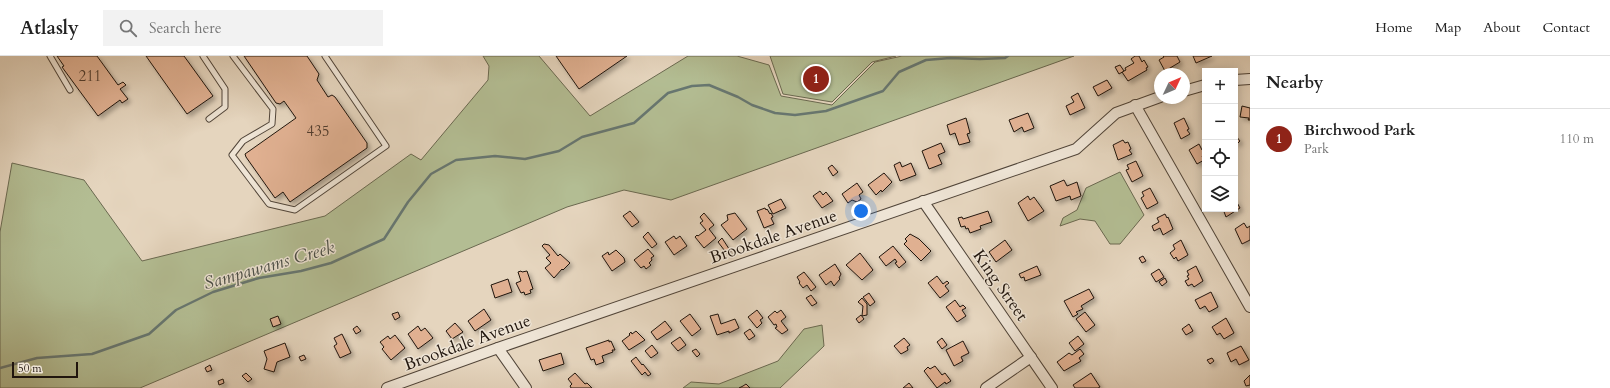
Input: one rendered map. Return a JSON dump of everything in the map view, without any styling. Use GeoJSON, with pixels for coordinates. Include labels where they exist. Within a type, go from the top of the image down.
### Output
{"type":"FeatureCollection","features":[{"type":"Feature","properties":{"kind":"street"},"geometry":{"type":"LineString","coordinates":[[1238,80],[1250,78]]}},
{"type":"Feature","properties":{"kind":"street"},"geometry":{"type":"LineString","coordinates":[[1190,90],[1202,87]]}},
{"type":"Feature","properties":{"kind":"street","name":"Brookdale Avenue"},"geometry":{"type":"LineString","coordinates":[[387,388],[498,348],[1076,149],[1116,113],[1154,99]]}},
{"type":"Feature","properties":{"kind":"street"},"geometry":{"type":"LineString","coordinates":[[1135,105],[1250,307]]}},
{"type":"Feature","properties":{"kind":"street","name":"King Street"},"geometry":{"type":"LineString","coordinates":[[923,201],[1052,388]]}},
{"type":"Feature","properties":{"kind":"street"},"geometry":{"type":"LineString","coordinates":[[498,348],[526,388]]}},
{"type":"Feature","properties":{"kind":"street"},"geometry":{"type":"LineString","coordinates":[[986,388],[1031,357]]}},
{"type":"Feature","properties":{"kind":"lane"},"geometry":{"type":"LineString","coordinates":[[50,56],[70,90]]}},
{"type":"Feature","properties":{"kind":"lane"},"geometry":{"type":"LineString","coordinates":[[203,56],[225,89],[225,107],[209,119]]}},
{"type":"Feature","properties":{"kind":"lane"},"geometry":{"type":"LineString","coordinates":[[232,56],[273,109],[272,124],[243,141],[232,155],[269,204],[295,210],[386,146],[325,56]]}},
{"type":"Feature","properties":{"kind":"green space"},"geometry":{"type":"Polygon","coordinates":[[[483,56],[539,56],[590,116],[688,56],[737,56],[769,65],[781,96],[832,105],[875,62],[902,56],[1074,56],[671,200],[624,190],[567,207],[140,388],[0,388],[0,232],[12,163],[84,180],[142,261],[325,216],[411,154],[421,160],[488,80],[489,66],[483,56]]]}},
{"type":"Feature","properties":{"kind":"green space"},"geometry":{"type":"Polygon","coordinates":[[[770,56],[896,56],[872,62],[832,102],[783,94],[770,56]]]}},
{"type":"Feature","properties":{"kind":"green space"},"geometry":{"type":"Polygon","coordinates":[[[1120,172],[1144,215],[1120,244],[1110,244],[1095,221],[1080,219],[1060,226],[1063,218],[1077,210],[1086,188],[1120,172]]]}},
{"type":"Feature","properties":{"kind":"green space"},"geometry":{"type":"Polygon","coordinates":[[[822,325],[824,346],[780,388],[683,388],[691,382],[719,384],[778,361],[804,329],[822,325]]]}},
{"type":"Feature","properties":{"kind":"building"},"geometry":{"type":"Polygon","coordinates":[[[57,56],[97,56],[118,85],[123,82],[126,85],[120,89],[128,99],[122,103],[120,100],[98,116],[62,67],[64,66],[57,56]]]}},
{"type":"Feature","properties":{"kind":"building"},"geometry":{"type":"Polygon","coordinates":[[[146,56],[184,56],[213,96],[187,114],[146,56]]]}},
{"type":"Feature","properties":{"kind":"building"},"geometry":{"type":"Polygon","coordinates":[[[244,56],[307,56],[319,74],[317,80],[328,97],[332,95],[335,97],[367,143],[367,148],[290,202],[283,192],[275,198],[245,154],[296,118],[284,101],[280,104],[276,103],[244,56]]]}},
{"type":"Feature","properties":{"kind":"building"},"geometry":{"type":"Polygon","coordinates":[[[556,56],[627,56],[579,89],[556,56]]]}},
{"type":"Feature","properties":{"kind":"building"},"geometry":{"type":"Polygon","coordinates":[[[1135,56],[1139,56],[1142,62],[1144,60],[1148,67],[1146,68],[1147,70],[1128,81],[1122,72],[1126,70],[1125,68],[1134,63],[1131,59],[1135,56]]]}},
{"type":"Feature","properties":{"kind":"building"},"geometry":{"type":"Polygon","coordinates":[[[1163,56],[1177,56],[1180,62],[1170,68],[1163,68],[1159,60],[1164,57],[1163,56]]]}},
{"type":"Feature","properties":{"kind":"building"},"geometry":{"type":"Polygon","coordinates":[[[1193,56],[1212,56],[1196,63],[1193,56]]]}},
{"type":"Feature","properties":{"kind":"building"},"geometry":{"type":"Polygon","coordinates":[[[1120,65],[1124,71],[1119,74],[1115,67],[1120,65]]]}},
{"type":"Feature","properties":{"kind":"building"},"geometry":{"type":"Polygon","coordinates":[[[1107,80],[1112,88],[1098,96],[1093,87],[1107,80]]]}},
{"type":"Feature","properties":{"kind":"building"},"geometry":{"type":"Polygon","coordinates":[[[1078,93],[1085,108],[1070,115],[1066,106],[1074,102],[1071,97],[1078,93]]]}},
{"type":"Feature","properties":{"kind":"building"},"geometry":{"type":"Polygon","coordinates":[[[1242,106],[1250,108],[1250,120],[1248,120],[1249,118],[1240,117],[1242,106]]]}},
{"type":"Feature","properties":{"kind":"building"},"geometry":{"type":"Polygon","coordinates":[[[1028,113],[1034,128],[1024,132],[1022,127],[1014,132],[1009,120],[1028,113]]]}},
{"type":"Feature","properties":{"kind":"building"},"geometry":{"type":"Polygon","coordinates":[[[966,118],[970,133],[967,134],[970,142],[959,145],[955,133],[950,135],[947,125],[966,118]]]}},
{"type":"Feature","properties":{"kind":"building"},"geometry":{"type":"Polygon","coordinates":[[[1184,118],[1189,129],[1187,130],[1190,134],[1181,139],[1174,123],[1184,118]]]}},
{"type":"Feature","properties":{"kind":"building"},"geometry":{"type":"Polygon","coordinates":[[[1123,140],[1125,143],[1128,142],[1131,149],[1129,150],[1132,154],[1118,160],[1113,145],[1123,140]]]}},
{"type":"Feature","properties":{"kind":"building"},"geometry":{"type":"Polygon","coordinates":[[[941,143],[945,152],[938,155],[942,164],[929,169],[922,151],[941,143]]]}},
{"type":"Feature","properties":{"kind":"building"},"geometry":{"type":"Polygon","coordinates":[[[1199,144],[1202,150],[1202,161],[1197,164],[1189,150],[1199,144]]]}},
{"type":"Feature","properties":{"kind":"building"},"geometry":{"type":"Polygon","coordinates":[[[1136,161],[1143,176],[1132,182],[1126,170],[1129,169],[1127,165],[1136,161]]]}},
{"type":"Feature","properties":{"kind":"building"},"geometry":{"type":"Polygon","coordinates":[[[900,162],[902,167],[911,163],[916,175],[900,181],[894,165],[900,162]]]}},
{"type":"Feature","properties":{"kind":"building"},"geometry":{"type":"Polygon","coordinates":[[[832,165],[838,172],[833,176],[828,168],[832,165]]]}},
{"type":"Feature","properties":{"kind":"building"},"geometry":{"type":"Polygon","coordinates":[[[884,173],[892,182],[882,192],[881,190],[876,195],[868,185],[884,173]]]}},
{"type":"Feature","properties":{"kind":"building"},"geometry":{"type":"Polygon","coordinates":[[[1064,180],[1067,186],[1077,182],[1081,196],[1071,200],[1070,196],[1056,201],[1050,186],[1064,180]]]}},
{"type":"Feature","properties":{"kind":"building"},"geometry":{"type":"Polygon","coordinates":[[[857,183],[863,192],[859,195],[861,199],[857,202],[852,200],[848,203],[842,194],[857,183]]]}},
{"type":"Feature","properties":{"kind":"building"},"geometry":{"type":"Polygon","coordinates":[[[1150,188],[1158,203],[1147,209],[1141,198],[1144,196],[1142,192],[1150,188]]]}},
{"type":"Feature","properties":{"kind":"building"},"geometry":{"type":"Polygon","coordinates":[[[820,191],[823,195],[826,192],[833,201],[822,208],[813,196],[820,191]]]}},
{"type":"Feature","properties":{"kind":"building"},"geometry":{"type":"Polygon","coordinates":[[[1028,196],[1030,200],[1034,197],[1044,211],[1028,221],[1018,203],[1028,196]]]}},
{"type":"Feature","properties":{"kind":"building"},"geometry":{"type":"Polygon","coordinates":[[[781,199],[786,208],[773,214],[768,205],[781,199]]]}},
{"type":"Feature","properties":{"kind":"building"},"geometry":{"type":"Polygon","coordinates":[[[765,208],[770,214],[771,213],[773,217],[771,218],[774,224],[764,228],[757,211],[765,208]]]}},
{"type":"Feature","properties":{"kind":"building"},"geometry":{"type":"Polygon","coordinates":[[[630,211],[639,222],[632,227],[623,216],[630,211]]]}},
{"type":"Feature","properties":{"kind":"building"},"geometry":{"type":"Polygon","coordinates":[[[988,211],[992,222],[980,226],[981,229],[970,233],[968,228],[966,229],[965,226],[961,227],[958,218],[962,217],[963,219],[988,211]]]}},
{"type":"Feature","properties":{"kind":"building"},"geometry":{"type":"Polygon","coordinates":[[[1224,212],[1234,212],[1226,217],[1224,212]]]}},
{"type":"Feature","properties":{"kind":"building"},"geometry":{"type":"Polygon","coordinates":[[[704,213],[714,225],[709,229],[716,238],[704,248],[695,237],[706,230],[700,223],[703,221],[700,217],[704,213]]]}},
{"type":"Feature","properties":{"kind":"building"},"geometry":{"type":"Polygon","coordinates":[[[735,213],[747,229],[733,240],[721,225],[728,220],[727,215],[735,213]]]}},
{"type":"Feature","properties":{"kind":"building"},"geometry":{"type":"Polygon","coordinates":[[[1165,214],[1167,218],[1168,217],[1173,229],[1163,235],[1160,228],[1154,231],[1152,226],[1159,222],[1157,218],[1165,214]]]}},
{"type":"Feature","properties":{"kind":"building"},"geometry":{"type":"Polygon","coordinates":[[[1244,223],[1247,228],[1250,226],[1250,240],[1242,244],[1235,229],[1244,223]]]}},
{"type":"Feature","properties":{"kind":"building"},"geometry":{"type":"Polygon","coordinates":[[[648,232],[657,244],[652,248],[643,237],[648,232]]]}},
{"type":"Feature","properties":{"kind":"building"},"geometry":{"type":"Polygon","coordinates":[[[910,234],[919,239],[931,251],[921,261],[904,244],[907,241],[905,239],[910,234]]]}},
{"type":"Feature","properties":{"kind":"building"},"geometry":{"type":"Polygon","coordinates":[[[674,236],[676,239],[680,236],[687,246],[674,255],[665,242],[674,236]]]}},
{"type":"Feature","properties":{"kind":"building"},"geometry":{"type":"Polygon","coordinates":[[[722,238],[731,252],[728,255],[718,242],[722,238]]]}},
{"type":"Feature","properties":{"kind":"building"},"geometry":{"type":"Polygon","coordinates":[[[1005,240],[1012,250],[996,262],[989,252],[1005,240]]]}},
{"type":"Feature","properties":{"kind":"building"},"geometry":{"type":"Polygon","coordinates":[[[1181,240],[1188,255],[1178,261],[1176,257],[1174,259],[1170,253],[1175,249],[1173,245],[1181,240]]]}},
{"type":"Feature","properties":{"kind":"building"},"geometry":{"type":"Polygon","coordinates":[[[544,244],[549,245],[558,256],[560,254],[570,263],[554,278],[545,268],[551,263],[546,258],[550,255],[542,246],[544,244]]]}},
{"type":"Feature","properties":{"kind":"building"},"geometry":{"type":"Polygon","coordinates":[[[893,246],[906,262],[899,268],[895,263],[897,262],[895,259],[886,266],[879,257],[893,246]]]}},
{"type":"Feature","properties":{"kind":"building"},"geometry":{"type":"Polygon","coordinates":[[[648,249],[654,256],[651,258],[652,260],[649,263],[651,265],[646,269],[644,266],[641,268],[634,260],[648,249]]]}},
{"type":"Feature","properties":{"kind":"building"},"geometry":{"type":"Polygon","coordinates":[[[616,250],[624,258],[625,262],[612,271],[602,256],[608,252],[609,255],[616,250]]]}},
{"type":"Feature","properties":{"kind":"building"},"geometry":{"type":"Polygon","coordinates":[[[860,253],[873,270],[862,280],[846,265],[860,253]]]}},
{"type":"Feature","properties":{"kind":"building"},"geometry":{"type":"Polygon","coordinates":[[[1143,256],[1146,261],[1142,263],[1139,258],[1143,256]]]}},
{"type":"Feature","properties":{"kind":"building"},"geometry":{"type":"Polygon","coordinates":[[[835,264],[841,274],[840,279],[834,286],[831,281],[826,285],[819,275],[835,264]]]}},
{"type":"Feature","properties":{"kind":"building"},"geometry":{"type":"Polygon","coordinates":[[[1037,266],[1041,275],[1025,281],[1024,277],[1021,278],[1019,274],[1037,266]]]}},
{"type":"Feature","properties":{"kind":"building"},"geometry":{"type":"Polygon","coordinates":[[[1196,266],[1203,281],[1194,287],[1192,284],[1188,286],[1185,281],[1189,279],[1187,276],[1189,275],[1187,271],[1196,266]]]}},
{"type":"Feature","properties":{"kind":"building"},"geometry":{"type":"Polygon","coordinates":[[[1159,269],[1164,277],[1156,282],[1151,274],[1159,269]]]}},
{"type":"Feature","properties":{"kind":"building"},"geometry":{"type":"Polygon","coordinates":[[[527,271],[533,289],[530,290],[531,293],[525,295],[524,292],[521,293],[516,283],[521,281],[518,272],[527,271]]]}},
{"type":"Feature","properties":{"kind":"building"},"geometry":{"type":"Polygon","coordinates":[[[804,272],[816,287],[811,291],[807,285],[803,288],[799,283],[800,282],[797,277],[804,272]]]}},
{"type":"Feature","properties":{"kind":"building"},"geometry":{"type":"Polygon","coordinates":[[[937,276],[943,284],[947,281],[949,283],[945,286],[949,291],[940,298],[928,283],[937,276]]]}},
{"type":"Feature","properties":{"kind":"building"},"geometry":{"type":"Polygon","coordinates":[[[1165,278],[1167,282],[1162,286],[1159,282],[1165,278]]]}},
{"type":"Feature","properties":{"kind":"building"},"geometry":{"type":"Polygon","coordinates":[[[508,279],[512,292],[495,298],[491,285],[508,279]]]}},
{"type":"Feature","properties":{"kind":"building"},"geometry":{"type":"Polygon","coordinates":[[[1089,289],[1094,298],[1081,306],[1083,309],[1076,312],[1078,314],[1073,317],[1064,301],[1089,289]]]}},
{"type":"Feature","properties":{"kind":"building"},"geometry":{"type":"Polygon","coordinates":[[[1211,292],[1218,307],[1209,312],[1205,306],[1200,309],[1195,300],[1211,292]]]}},
{"type":"Feature","properties":{"kind":"building"},"geometry":{"type":"Polygon","coordinates":[[[869,293],[875,302],[870,306],[863,297],[869,293]]]}},
{"type":"Feature","properties":{"kind":"building"},"geometry":{"type":"Polygon","coordinates":[[[811,295],[817,303],[812,306],[806,298],[811,295]]]}},
{"type":"Feature","properties":{"kind":"building"},"geometry":{"type":"Polygon","coordinates":[[[862,298],[867,304],[867,315],[862,316],[863,306],[858,302],[862,298]]]}},
{"type":"Feature","properties":{"kind":"building"},"geometry":{"type":"Polygon","coordinates":[[[955,300],[960,307],[963,305],[966,308],[962,310],[966,316],[957,322],[946,307],[955,300]]]}},
{"type":"Feature","properties":{"kind":"building"},"geometry":{"type":"Polygon","coordinates":[[[484,309],[491,320],[475,331],[468,321],[484,309]]]}},
{"type":"Feature","properties":{"kind":"building"},"geometry":{"type":"Polygon","coordinates":[[[757,310],[763,318],[760,320],[762,323],[757,328],[748,317],[757,310]]]}},
{"type":"Feature","properties":{"kind":"building"},"geometry":{"type":"Polygon","coordinates":[[[781,310],[786,317],[781,321],[788,330],[782,334],[775,328],[777,327],[776,324],[774,325],[768,317],[775,311],[777,313],[781,310]]]}},
{"type":"Feature","properties":{"kind":"building"},"geometry":{"type":"Polygon","coordinates":[[[398,312],[400,317],[395,320],[392,314],[398,312]]]}},
{"type":"Feature","properties":{"kind":"building"},"geometry":{"type":"Polygon","coordinates":[[[1085,312],[1095,325],[1086,332],[1076,319],[1085,312]]]}},
{"type":"Feature","properties":{"kind":"building"},"geometry":{"type":"Polygon","coordinates":[[[690,314],[701,329],[692,336],[680,321],[690,314]]]}},
{"type":"Feature","properties":{"kind":"building"},"geometry":{"type":"Polygon","coordinates":[[[718,314],[721,324],[735,319],[739,328],[729,333],[729,331],[717,335],[710,316],[718,314]]]}},
{"type":"Feature","properties":{"kind":"building"},"geometry":{"type":"Polygon","coordinates":[[[861,315],[864,319],[859,323],[856,319],[861,315]]]}},
{"type":"Feature","properties":{"kind":"building"},"geometry":{"type":"Polygon","coordinates":[[[278,316],[281,324],[273,327],[270,319],[278,316]]]}},
{"type":"Feature","properties":{"kind":"building"},"geometry":{"type":"Polygon","coordinates":[[[1226,318],[1234,333],[1224,339],[1220,333],[1217,335],[1212,327],[1226,318]]]}},
{"type":"Feature","properties":{"kind":"building"},"geometry":{"type":"Polygon","coordinates":[[[665,321],[672,330],[657,340],[651,332],[665,321]]]}},
{"type":"Feature","properties":{"kind":"building"},"geometry":{"type":"Polygon","coordinates":[[[455,323],[463,332],[452,339],[446,331],[455,323]]]}},
{"type":"Feature","properties":{"kind":"building"},"geometry":{"type":"Polygon","coordinates":[[[1189,324],[1193,331],[1186,335],[1182,329],[1189,324]]]}},
{"type":"Feature","properties":{"kind":"building"},"geometry":{"type":"Polygon","coordinates":[[[357,326],[361,331],[356,334],[353,329],[357,326]]]}},
{"type":"Feature","properties":{"kind":"building"},"geometry":{"type":"Polygon","coordinates":[[[418,326],[421,331],[425,328],[433,338],[418,349],[408,334],[418,326]]]}},
{"type":"Feature","properties":{"kind":"building"},"geometry":{"type":"Polygon","coordinates":[[[750,329],[755,336],[749,340],[744,333],[750,329]]]}},
{"type":"Feature","properties":{"kind":"building"},"geometry":{"type":"Polygon","coordinates":[[[636,331],[645,340],[629,350],[622,341],[630,335],[629,334],[631,332],[632,334],[636,331]]]}},
{"type":"Feature","properties":{"kind":"building"},"geometry":{"type":"Polygon","coordinates":[[[342,334],[351,353],[340,358],[334,346],[337,344],[334,338],[342,334]]]}},
{"type":"Feature","properties":{"kind":"building"},"geometry":{"type":"Polygon","coordinates":[[[395,335],[405,348],[391,360],[382,349],[384,347],[380,342],[388,336],[390,339],[395,335]]]}},
{"type":"Feature","properties":{"kind":"building"},"geometry":{"type":"Polygon","coordinates":[[[1078,336],[1084,344],[1075,351],[1069,343],[1078,336]]]}},
{"type":"Feature","properties":{"kind":"building"},"geometry":{"type":"Polygon","coordinates":[[[680,337],[686,345],[678,351],[671,343],[680,337]]]}},
{"type":"Feature","properties":{"kind":"building"},"geometry":{"type":"Polygon","coordinates":[[[904,338],[910,345],[907,347],[908,350],[901,354],[894,346],[904,338]]]}},
{"type":"Feature","properties":{"kind":"building"},"geometry":{"type":"Polygon","coordinates":[[[942,338],[947,345],[942,349],[937,342],[942,338]]]}},
{"type":"Feature","properties":{"kind":"building"},"geometry":{"type":"Polygon","coordinates":[[[609,340],[609,342],[611,341],[615,350],[612,350],[613,352],[602,356],[604,362],[596,365],[594,359],[591,360],[586,348],[609,340]]]}},
{"type":"Feature","properties":{"kind":"building"},"geometry":{"type":"Polygon","coordinates":[[[963,341],[969,353],[961,357],[963,361],[954,366],[946,350],[963,341]]]}},
{"type":"Feature","properties":{"kind":"building"},"geometry":{"type":"Polygon","coordinates":[[[285,343],[290,357],[277,362],[274,372],[264,369],[267,359],[264,351],[285,343]]]}},
{"type":"Feature","properties":{"kind":"building"},"geometry":{"type":"Polygon","coordinates":[[[652,345],[658,353],[651,358],[645,351],[652,345]]]}},
{"type":"Feature","properties":{"kind":"building"},"geometry":{"type":"Polygon","coordinates":[[[1241,346],[1249,360],[1239,365],[1236,359],[1231,362],[1227,353],[1241,346]]]}},
{"type":"Feature","properties":{"kind":"building"},"geometry":{"type":"Polygon","coordinates":[[[696,349],[700,354],[697,357],[692,351],[696,349]]]}},
{"type":"Feature","properties":{"kind":"building"},"geometry":{"type":"Polygon","coordinates":[[[1080,349],[1084,354],[1079,358],[1081,361],[1064,371],[1057,362],[1069,353],[1072,355],[1080,349]]]}},
{"type":"Feature","properties":{"kind":"building"},"geometry":{"type":"Polygon","coordinates":[[[561,353],[564,364],[543,371],[539,360],[561,353]]]}},
{"type":"Feature","properties":{"kind":"building"},"geometry":{"type":"Polygon","coordinates":[[[304,355],[306,359],[301,361],[299,357],[304,355]]]}},
{"type":"Feature","properties":{"kind":"building"},"geometry":{"type":"Polygon","coordinates":[[[636,357],[651,374],[648,376],[645,372],[642,375],[631,361],[636,357]]]}},
{"type":"Feature","properties":{"kind":"building"},"geometry":{"type":"Polygon","coordinates":[[[1212,358],[1214,361],[1210,364],[1207,360],[1212,358]]]}},
{"type":"Feature","properties":{"kind":"building"},"geometry":{"type":"Polygon","coordinates":[[[210,365],[212,370],[207,372],[205,368],[210,365]]]}},
{"type":"Feature","properties":{"kind":"building"},"geometry":{"type":"Polygon","coordinates":[[[935,366],[942,375],[945,373],[951,381],[946,384],[945,382],[937,388],[924,371],[928,367],[930,369],[935,366]]]}},
{"type":"Feature","properties":{"kind":"building"},"geometry":{"type":"Polygon","coordinates":[[[246,373],[252,379],[248,382],[242,376],[246,373]]]}},
{"type":"Feature","properties":{"kind":"building"},"geometry":{"type":"Polygon","coordinates":[[[575,373],[585,384],[587,383],[592,388],[571,388],[570,386],[572,384],[568,379],[575,373]]]}},
{"type":"Feature","properties":{"kind":"building"},"geometry":{"type":"Polygon","coordinates":[[[1091,373],[1100,387],[1075,388],[1073,385],[1091,373]]]}},
{"type":"Feature","properties":{"kind":"building"},"geometry":{"type":"Polygon","coordinates":[[[1250,375],[1250,385],[1246,386],[1244,381],[1250,375]]]}},
{"type":"Feature","properties":{"kind":"building"},"geometry":{"type":"Polygon","coordinates":[[[223,379],[224,383],[219,385],[218,381],[223,379]]]}},
{"type":"Feature","properties":{"kind":"building"},"geometry":{"type":"Polygon","coordinates":[[[909,383],[913,388],[903,388],[909,383]]]}},
{"type":"Feature","properties":{"kind":"building"},"geometry":{"type":"Polygon","coordinates":[[[746,384],[750,388],[739,388],[743,386],[746,384]]]}},
{"type":"Feature","properties":{"kind":"waterway","name":"Sampawams Creek"},"geometry":{"type":"LineString","coordinates":[[0,368],[37,358],[92,354],[149,334],[176,310],[213,292],[259,278],[301,271],[331,263],[384,239],[408,202],[431,174],[456,160],[495,156],[525,159],[559,151],[582,137],[634,123],[668,93],[692,86],[709,85],[738,97],[752,105],[775,113],[795,115],[826,111],[883,91],[899,72],[926,60],[950,58],[1005,58],[1008,56]]}},
{"type":"Feature","properties":{"kind":"place","name":"Birchwood Park"},"geometry":{"type":"Point","coordinates":[816,79]}}]}
